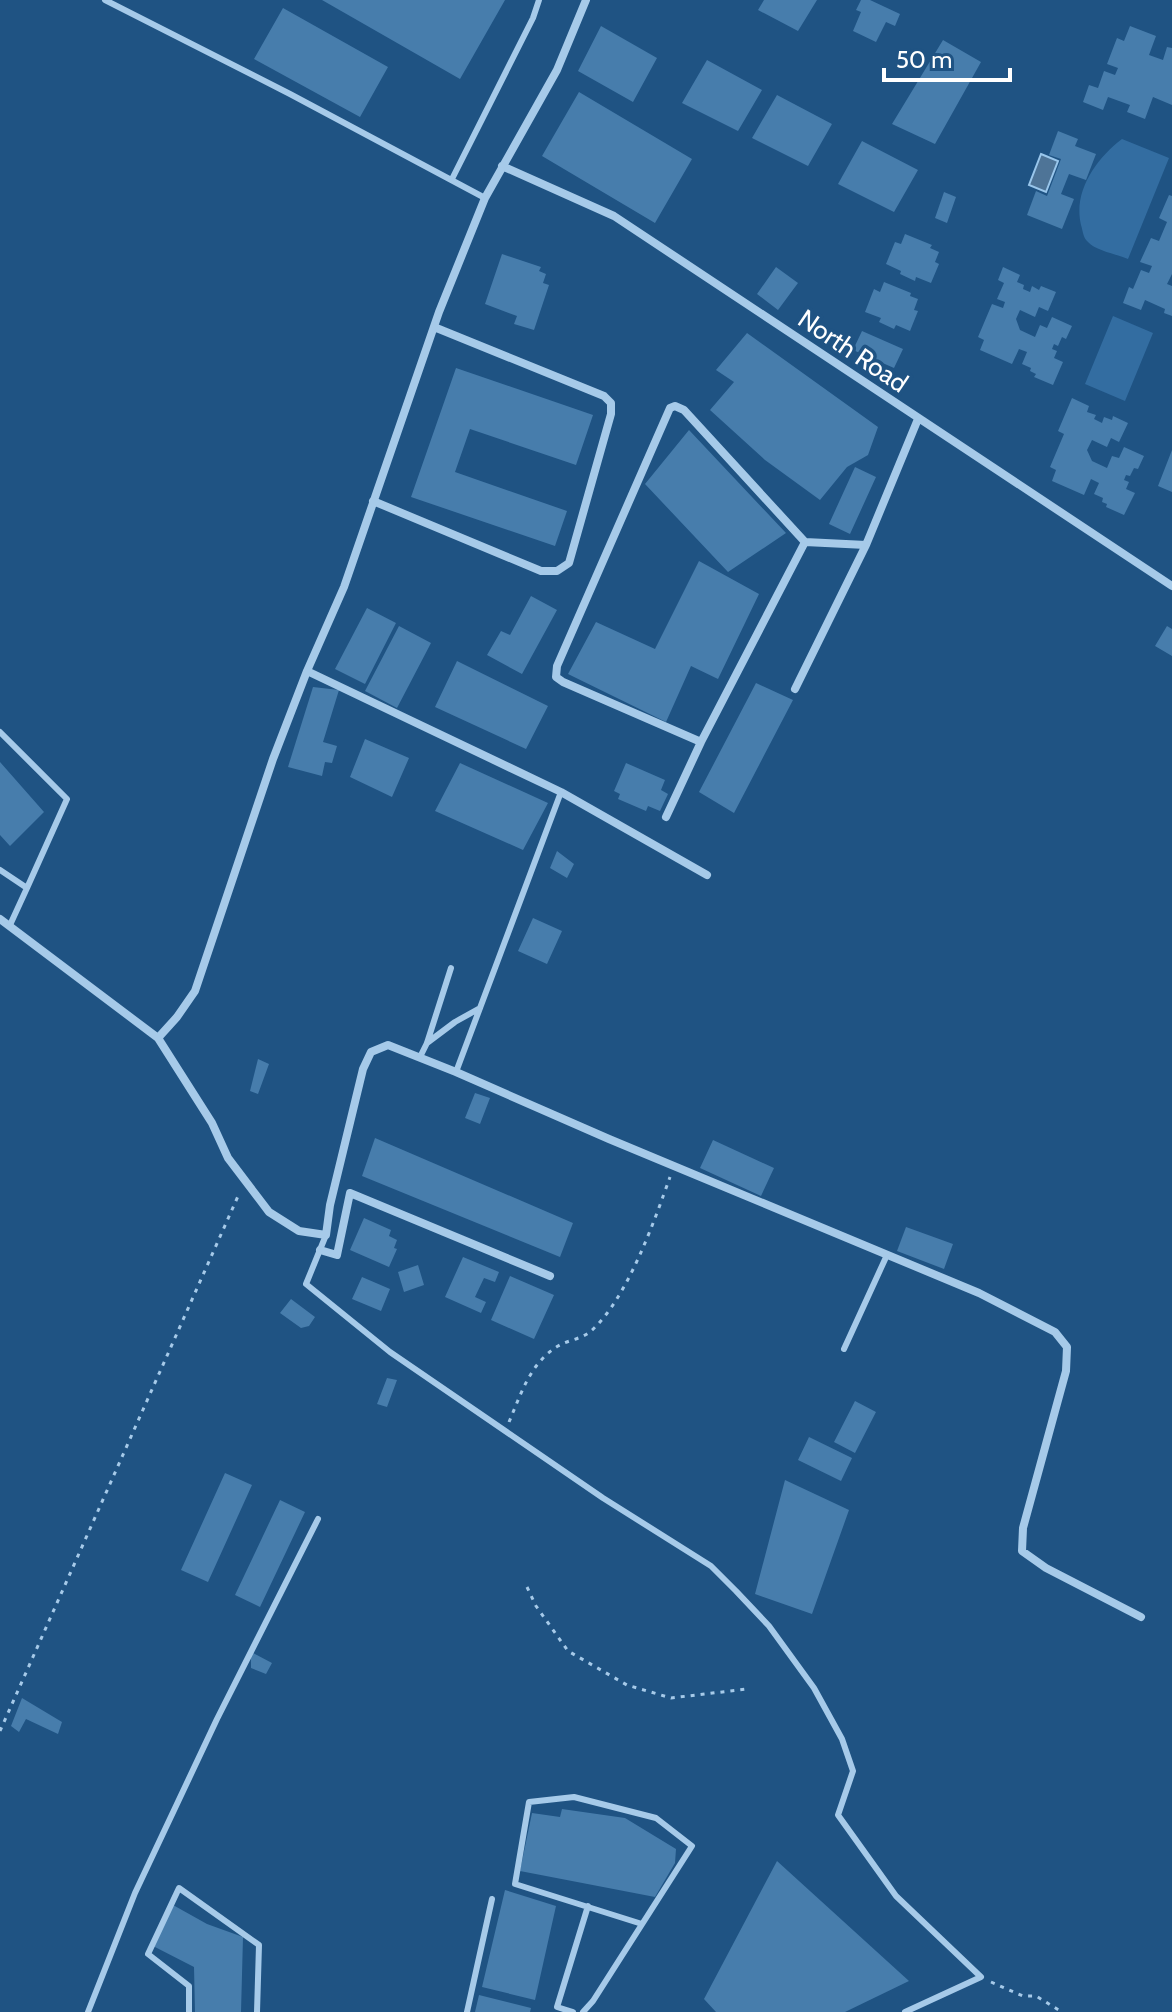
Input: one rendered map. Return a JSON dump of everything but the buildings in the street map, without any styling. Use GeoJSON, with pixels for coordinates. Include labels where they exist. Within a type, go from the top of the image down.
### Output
{"type":"FeatureCollection","features":[{"type":"Feature","properties":{"kind":"street"},"geometry":{"type":"LineString","coordinates":[[158,1038],[195,991],[268,773],[307,671],[344,587],[434,327],[485,198],[557,70],[586,0]]}},
{"type":"Feature","properties":{"kind":"street","name":"North Road"},"geometry":{"type":"LineString","coordinates":[[502,166],[614,216],[1172,586]]}},
{"type":"Feature","properties":{"kind":"street"},"geometry":{"type":"LineString","coordinates":[[373,501],[541,571],[557,571],[569,563],[611,414],[611,403],[604,396],[434,327]]}},
{"type":"Feature","properties":{"kind":"street"},"geometry":{"type":"LineString","coordinates":[[701,742],[556,677],[557,666],[670,408],[675,406],[684,410],[805,542],[866,545]]}},
{"type":"Feature","properties":{"kind":"street"},"geometry":{"type":"LineString","coordinates":[[795,689],[866,545],[918,419]]}},
{"type":"Feature","properties":{"kind":"street"},"geometry":{"type":"LineString","coordinates":[[666,817],[701,742],[805,542]]}},
{"type":"Feature","properties":{"kind":"street"},"geometry":{"type":"LineString","coordinates":[[307,671],[561,792],[707,875]]}},
{"type":"Feature","properties":{"kind":"street"},"geometry":{"type":"LineString","coordinates":[[0,919],[158,1038],[212,1123],[228,1158],[269,1212],[299,1231],[326,1235],[330,1205],[363,1069],[371,1052],[388,1045],[991,1299],[1055,1332],[1067,1347],[1066,1371],[1023,1528],[1022,1551],[1046,1568],[1141,1617]]}},
{"type":"Feature","properties":{"kind":"street"},"geometry":{"type":"LineString","coordinates":[[320,1250],[337,1255],[350,1193],[550,1276]]}},
{"type":"Feature","properties":{"kind":"lane"},"geometry":{"type":"LineString","coordinates":[[105,0],[485,198]]}},
{"type":"Feature","properties":{"kind":"lane"},"geometry":{"type":"LineString","coordinates":[[452,179],[533,18],[539,0]]}},
{"type":"Feature","properties":{"kind":"lane"},"geometry":{"type":"LineString","coordinates":[[0,732],[67,799],[10,925]]}},
{"type":"Feature","properties":{"kind":"lane"},"geometry":{"type":"LineString","coordinates":[[456,1072],[561,792]]}},
{"type":"Feature","properties":{"kind":"lane"},"geometry":{"type":"LineString","coordinates":[[0,870],[27,888]]}},
{"type":"Feature","properties":{"kind":"lane"},"geometry":{"type":"LineString","coordinates":[[420,1057],[451,968]]}},
{"type":"Feature","properties":{"kind":"lane"},"geometry":{"type":"LineString","coordinates":[[427,1043],[480,1008]]}},
{"type":"Feature","properties":{"kind":"lane"},"geometry":{"type":"LineString","coordinates":[[326,1235],[306,1284],[390,1352],[603,1498],[711,1566],[769,1626],[814,1688],[842,1739],[853,1771],[838,1815],[896,1896],[981,1977],[905,2012]]}},
{"type":"Feature","properties":{"kind":"lane"},"geometry":{"type":"LineString","coordinates":[[844,1349],[887,1255]]}},
{"type":"Feature","properties":{"kind":"lane"},"geometry":{"type":"LineString","coordinates":[[88,2012],[141,1880],[217,1719],[318,1519]]}},
{"type":"Feature","properties":{"kind":"lane"},"geometry":{"type":"LineString","coordinates":[[583,2012],[593,2001],[692,1846],[656,1818],[574,1797],[529,1802],[515,1884],[642,1924]]}},
{"type":"Feature","properties":{"kind":"lane"},"geometry":{"type":"LineString","coordinates":[[189,2012],[189,1986],[148,1954],[179,1888],[259,1945],[257,2012]]}},
{"type":"Feature","properties":{"kind":"lane"},"geometry":{"type":"LineString","coordinates":[[467,2012],[492,1899]]}},
{"type":"Feature","properties":{"kind":"lane"},"geometry":{"type":"LineString","coordinates":[[573,2012],[557,2007],[588,1906]]}},
{"type":"Feature","properties":{"kind":"path"},"geometry":{"type":"LineString","coordinates":[[505,1431],[536,1362],[559,1345],[590,1333],[610,1309],[633,1270],[674,1166]]}},
{"type":"Feature","properties":{"kind":"path"},"geometry":{"type":"LineString","coordinates":[[0,1731],[245,1180]]}},
{"type":"Feature","properties":{"kind":"path"},"geometry":{"type":"LineString","coordinates":[[527,1587],[536,1606],[568,1651],[627,1685],[671,1698],[747,1689]]}},
{"type":"Feature","properties":{"kind":"path"},"geometry":{"type":"LineString","coordinates":[[981,1977],[1023,1996],[1036,1996],[1062,2012]]}},
{"type":"Feature","properties":{"kind":"shaded area"},"geometry":{"type":"Polygon","coordinates":[[[1122,139],[1169,158],[1128,259],[1088,242],[1083,234],[1079,212],[1084,188],[1095,166],[1122,139]]]}},
{"type":"Feature","properties":{"kind":"shaded area"},"geometry":{"type":"Polygon","coordinates":[[[1041,154],[1058,161],[1046,192],[1029,185],[1041,154]]]}},
{"type":"Feature","properties":{"kind":"shaded area"},"geometry":{"type":"Polygon","coordinates":[[[1113,316],[1153,333],[1125,401],[1085,384],[1113,316]]]}}]}
